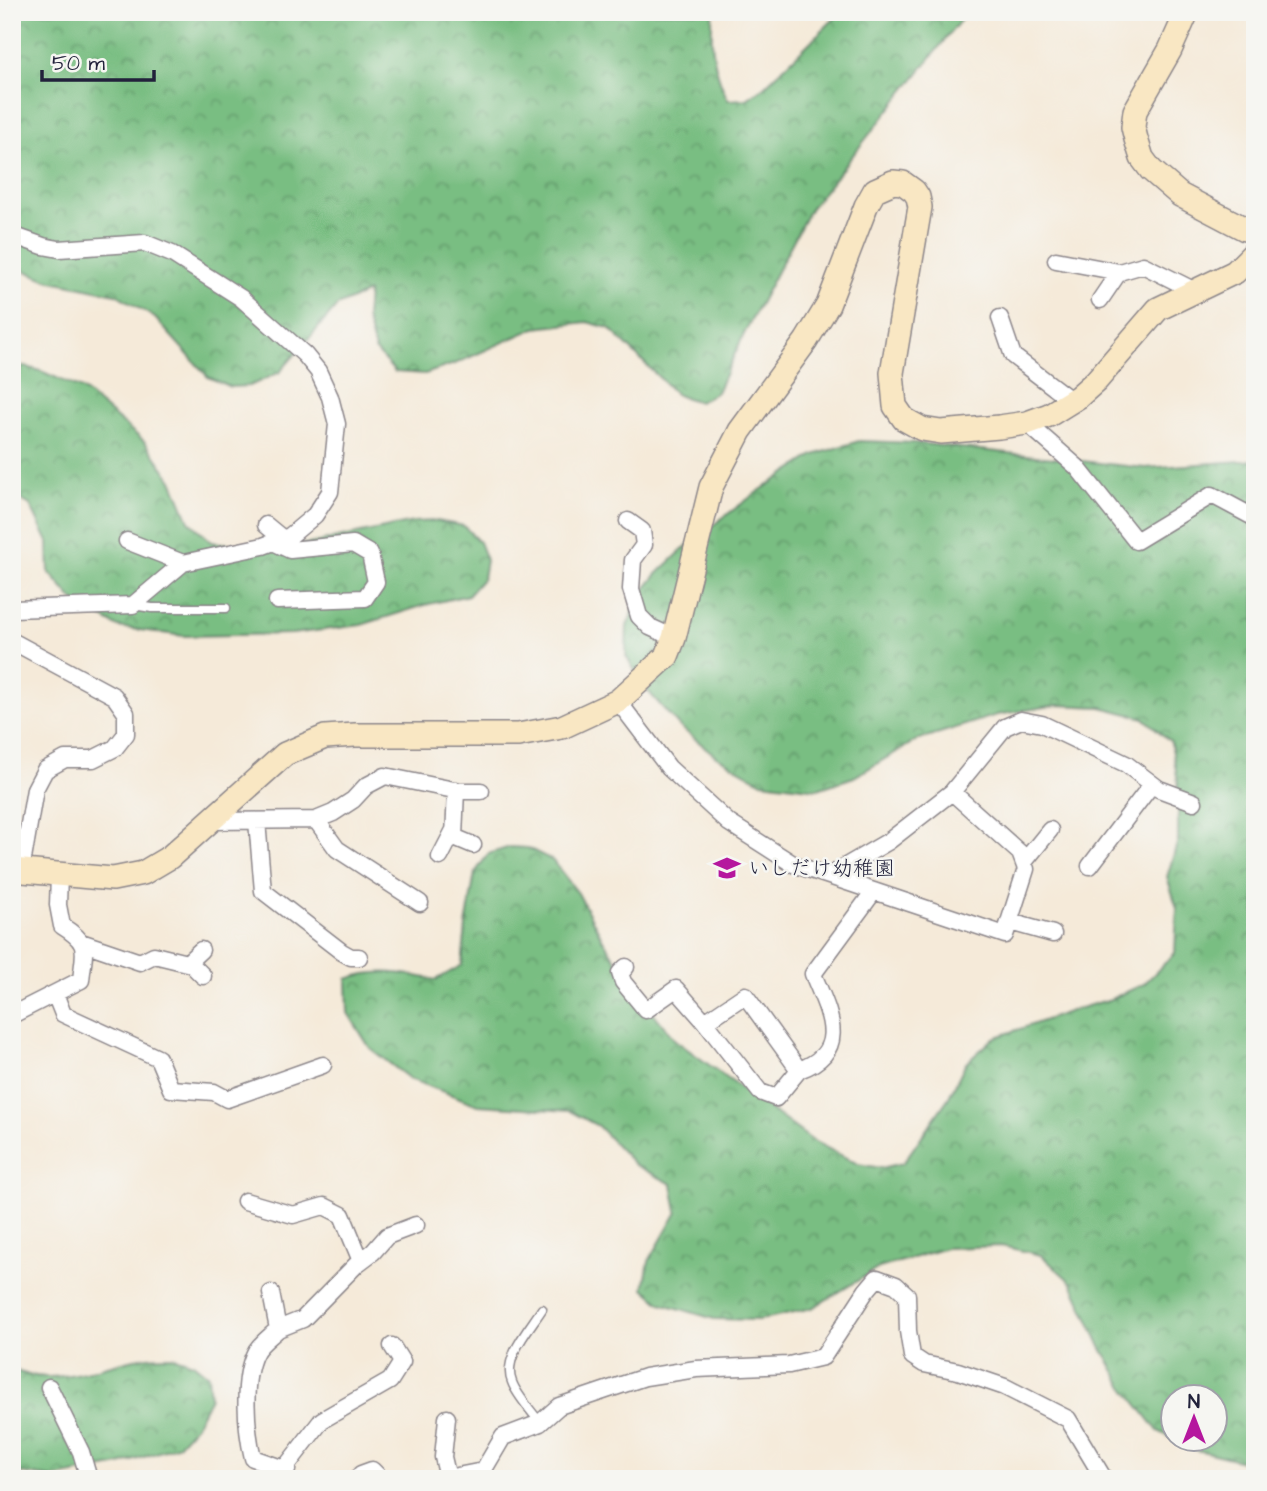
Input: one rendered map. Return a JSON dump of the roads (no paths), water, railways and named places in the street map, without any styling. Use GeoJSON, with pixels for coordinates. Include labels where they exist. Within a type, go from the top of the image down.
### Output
{"type":"FeatureCollection","features":[{"type":"Feature","properties":{"kind":"street"},"geometry":{"type":"LineString","coordinates":[[1187,12],[1170,50],[1135,111],[1133,127],[1142,158],[1151,170],[1180,195],[1245,229],[1255,230]]}},
{"type":"Feature","properties":{"kind":"street"},"geometry":{"type":"LineString","coordinates":[[12,641],[114,696],[126,713],[126,734],[115,748],[93,759],[65,759],[45,770],[35,789],[16,870],[113,879],[143,873],[170,858],[285,754],[325,737],[518,735],[562,727],[618,701],[667,656],[674,638],[711,487],[740,431],[806,341],[828,305],[866,206],[875,190],[883,185],[903,183],[918,197],[920,207],[892,373],[895,406],[904,419],[922,429],[941,432],[1027,424],[1049,415],[1072,401],[1096,381],[1158,309],[1193,290],[1236,272],[1255,252]]}},
{"type":"Feature","properties":{"kind":"street"},"geometry":{"type":"LineString","coordinates":[[12,235],[59,249],[145,243],[172,254],[241,298],[305,355],[318,371],[337,424],[330,492],[315,515],[290,536],[183,563],[133,605],[12,609]]}},
{"type":"Feature","properties":{"kind":"street"},"geometry":{"type":"LineString","coordinates":[[1056,260],[1119,272],[1143,265],[1193,290]]}},
{"type":"Feature","properties":{"kind":"street"},"geometry":{"type":"LineString","coordinates":[[1100,300],[1119,272]]}},
{"type":"Feature","properties":{"kind":"street"},"geometry":{"type":"LineString","coordinates":[[1000,317],[1013,356],[1072,401]]}},
{"type":"Feature","properties":{"kind":"street"},"geometry":{"type":"LineString","coordinates":[[1027,424],[1077,467],[1136,541],[1212,495],[1255,518]]}},
{"type":"Feature","properties":{"kind":"street"},"geometry":{"type":"LineString","coordinates":[[628,521],[642,531],[644,545],[633,560],[631,589],[639,617],[650,627],[674,638]]}},
{"type":"Feature","properties":{"kind":"street"},"geometry":{"type":"LineString","coordinates":[[266,526],[290,550],[353,544],[370,554],[376,582],[365,598],[277,601]]}},
{"type":"Feature","properties":{"kind":"street"},"geometry":{"type":"LineString","coordinates":[[127,541],[183,563]]}},
{"type":"Feature","properties":{"kind":"street"},"geometry":{"type":"LineString","coordinates":[[618,701],[669,768],[729,823],[793,864],[1005,935],[1026,869],[1024,862],[1020,853],[952,792]]}},
{"type":"Feature","properties":{"kind":"street"},"geometry":{"type":"LineString","coordinates":[[829,876],[889,841],[952,792],[1005,727],[1021,720],[1042,724],[1126,764],[1159,789],[1194,802]]}},
{"type":"Feature","properties":{"kind":"street"},"geometry":{"type":"LineString","coordinates":[[211,821],[316,820],[333,813],[353,800],[366,786],[385,776],[456,790],[481,791]]}},
{"type":"Feature","properties":{"kind":"street"},"geometry":{"type":"LineString","coordinates":[[1090,866],[1152,784]]}},
{"type":"Feature","properties":{"kind":"street"},"geometry":{"type":"LineString","coordinates":[[456,790],[454,837],[473,845]]}},
{"type":"Feature","properties":{"kind":"street"},"geometry":{"type":"LineString","coordinates":[[316,820],[337,849],[420,903]]}},
{"type":"Feature","properties":{"kind":"street"},"geometry":{"type":"LineString","coordinates":[[257,821],[263,891],[342,952],[351,957],[359,957]]}},
{"type":"Feature","properties":{"kind":"street"},"geometry":{"type":"LineString","coordinates":[[440,858],[454,830]]}},
{"type":"Feature","properties":{"kind":"street"},"geometry":{"type":"LineString","coordinates":[[1024,862],[1050,830]]}},
{"type":"Feature","properties":{"kind":"street"},"geometry":{"type":"LineString","coordinates":[[12,1016],[81,980],[84,947],[78,936],[62,926],[58,905],[60,875]]}},
{"type":"Feature","properties":{"kind":"street"},"geometry":{"type":"LineString","coordinates":[[626,967],[620,973],[623,982],[646,1010],[676,989],[760,1092],[776,1098],[799,1070],[810,1066],[828,1050],[832,1038],[831,1018],[813,974],[874,891]]}},
{"type":"Feature","properties":{"kind":"street"},"geometry":{"type":"LineString","coordinates":[[1010,922],[1053,934]]}},
{"type":"Feature","properties":{"kind":"street"},"geometry":{"type":"LineString","coordinates":[[81,942],[140,962],[154,955],[187,963],[203,976]]}},
{"type":"Feature","properties":{"kind":"street"},"geometry":{"type":"LineString","coordinates":[[187,963],[201,950]]}},
{"type":"Feature","properties":{"kind":"street"},"geometry":{"type":"LineString","coordinates":[[55,994],[63,1014],[158,1058],[172,1089],[214,1092],[227,1100],[323,1065]]}},
{"type":"Feature","properties":{"kind":"street"},"geometry":{"type":"LineString","coordinates":[[705,1022],[745,995],[799,1070]]}},
{"type":"Feature","properties":{"kind":"street"},"geometry":{"type":"LineString","coordinates":[[245,1201],[293,1215],[324,1206],[342,1215],[361,1261]]}},
{"type":"Feature","properties":{"kind":"street"},"geometry":{"type":"LineString","coordinates":[[392,1346],[402,1362],[390,1381],[322,1420],[288,1464],[286,1474],[253,1458],[247,1388],[255,1352],[278,1329],[303,1319],[387,1236],[416,1225]]}},
{"type":"Feature","properties":{"kind":"street"},"geometry":{"type":"LineString","coordinates":[[447,1418],[443,1457],[445,1478],[483,1471],[503,1437],[540,1423],[559,1406],[645,1377],[696,1369],[789,1365],[823,1357],[877,1278],[896,1284],[907,1295],[912,1356],[923,1364],[958,1371],[1005,1387],[1068,1419],[1104,1479]]}},
{"type":"Feature","properties":{"kind":"street"},"geometry":{"type":"LineString","coordinates":[[271,1293],[278,1329]]}},
{"type":"Feature","properties":{"kind":"street"},"geometry":{"type":"LineString","coordinates":[[50,1387],[81,1452],[89,1479]]}},
{"type":"Feature","properties":{"kind":"street"},"geometry":{"type":"LineString","coordinates":[[357,1479],[361,1474],[372,1470],[381,1479]]}},
{"type":"Feature","properties":{"kind":"lane"},"geometry":{"type":"LineString","coordinates":[[133,605],[152,608],[226,608]]}},
{"type":"Feature","properties":{"kind":"lane"},"geometry":{"type":"LineString","coordinates":[[540,1423],[512,1382],[509,1367],[520,1343],[542,1309]]}},
{"type":"Feature","properties":{"kind":"place","name":"いしだけ幼稚園"},"geometry":{"type":"Point","coordinates":[727,868]}}]}
